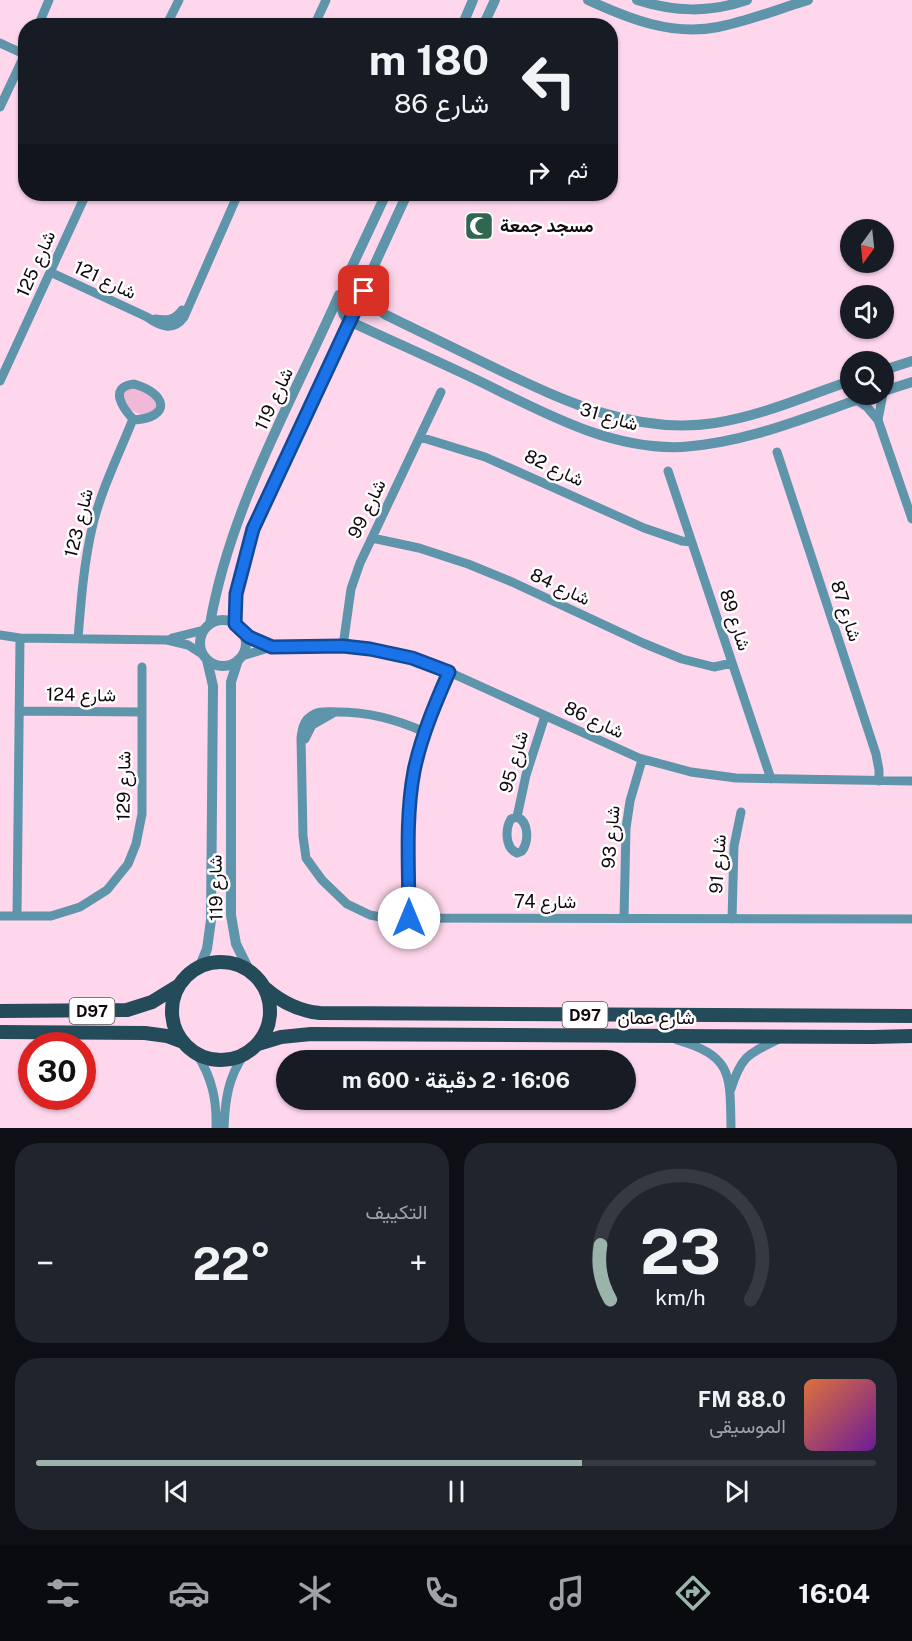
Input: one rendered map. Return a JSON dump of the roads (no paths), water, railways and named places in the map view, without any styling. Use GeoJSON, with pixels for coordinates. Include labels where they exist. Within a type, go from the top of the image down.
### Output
{"type":"FeatureCollection","features":[{"type":"Feature","properties":{"kind":"main road"},"geometry":{"type":"LineString","coordinates":[[230,962],[249,970],[265,988],[271,1011],[265,1035],[244,1055],[215,1060],[196,1054],[176,1032],[172,1008],[178,986],[192,971],[210,963],[230,962]]}},
{"type":"Feature","properties":{"kind":"main road","name":"D97"},"geometry":{"type":"LineString","coordinates":[[0,1011],[127,1010],[152,1002],[178,986]]}},
{"type":"Feature","properties":{"kind":"main road","name":"شارع عمان"},"geometry":{"type":"LineString","coordinates":[[265,988],[288,1005],[304,1011],[320,1013],[912,1016]]}},
{"type":"Feature","properties":{"kind":"main road","name":"D97"},"geometry":{"type":"LineString","coordinates":[[0,1032],[145,1033],[167,1036],[183,1042]]}},
{"type":"Feature","properties":{"kind":"main road","name":"شارع عمان"},"geometry":{"type":"LineString","coordinates":[[258,1044],[281,1037],[311,1034],[912,1036]]}},
{"type":"Feature","properties":{"kind":"street"},"geometry":{"type":"LineString","coordinates":[[41,18],[49,0]]}},
{"type":"Feature","properties":{"kind":"street"},"geometry":{"type":"LineString","coordinates":[[170,18],[179,0]]}},
{"type":"Feature","properties":{"kind":"street"},"geometry":{"type":"LineString","coordinates":[[313,0],[325,2],[318,18]]}},
{"type":"Feature","properties":{"kind":"street"},"geometry":{"type":"LineString","coordinates":[[465,18],[473,0]]}},
{"type":"Feature","properties":{"kind":"street"},"geometry":{"type":"LineString","coordinates":[[487,18],[495,0]]}},
{"type":"Feature","properties":{"kind":"street"},"geometry":{"type":"LineString","coordinates":[[588,0],[644,23],[691,30],[727,25],[808,0]]}},
{"type":"Feature","properties":{"kind":"street"},"geometry":{"type":"LineString","coordinates":[[637,0],[671,9],[698,10],[722,7],[747,0]]}},
{"type":"Feature","properties":{"kind":"street"},"geometry":{"type":"LineString","coordinates":[[0,43],[18,50]]}},
{"type":"Feature","properties":{"kind":"street"},"geometry":{"type":"LineString","coordinates":[[0,107],[18,68]]}},
{"type":"Feature","properties":{"kind":"street","name":"شارع 125"},"geometry":{"type":"LineString","coordinates":[[0,381],[83,201]]}},
{"type":"Feature","properties":{"kind":"street","name":"شارع 121"},"geometry":{"type":"LineString","coordinates":[[50,272],[147,317],[173,319],[190,298],[235,201]]}},
{"type":"Feature","properties":{"kind":"street","name":"شارع 119"},"geometry":{"type":"LineString","coordinates":[[207,627],[237,520],[383,201]]}},
{"type":"Feature","properties":{"kind":"street","name":"شارع 119"},"geometry":{"type":"LineString","coordinates":[[239,628],[236,594],[253,529],[404,201]]}},
{"type":"Feature","properties":{"kind":"street"},"geometry":{"type":"LineString","coordinates":[[349,321],[344,316],[342,306],[350,284],[351,269]]}},
{"type":"Feature","properties":{"kind":"street","name":"شارع 31"},"geometry":{"type":"LineString","coordinates":[[364,291],[374,306],[386,315],[564,401],[609,416],[636,422],[700,425],[744,416],[840,384]]}},
{"type":"Feature","properties":{"kind":"street","name":"شارع 31"},"geometry":{"type":"LineString","coordinates":[[349,321],[577,426],[619,440],[660,446],[700,445],[740,438],[842,405]]}},
{"type":"Feature","properties":{"kind":"street"},"geometry":{"type":"LineString","coordinates":[[894,367],[912,361]]}},
{"type":"Feature","properties":{"kind":"street"},"geometry":{"type":"LineString","coordinates":[[502,392],[504,385],[509,381],[551,399],[564,401]]}},
{"type":"Feature","properties":{"kind":"street","name":"شارع 31"},"geometry":{"type":"LineString","coordinates":[[894,389],[912,382]]}},
{"type":"Feature","properties":{"kind":"street"},"geometry":{"type":"LineString","coordinates":[[134,384],[158,396],[162,405],[152,418],[133,420],[119,399],[123,388],[134,384]]}},
{"type":"Feature","properties":{"kind":"street","name":"شارع 99"},"geometry":{"type":"LineString","coordinates":[[343,646],[351,589],[360,563],[441,393]]}},
{"type":"Feature","properties":{"kind":"street"},"geometry":{"type":"LineString","coordinates":[[864,405],[878,420],[909,499],[912,519]]}},
{"type":"Feature","properties":{"kind":"street"},"geometry":{"type":"LineString","coordinates":[[878,420],[880,405]]}},
{"type":"Feature","properties":{"kind":"street","name":"شارع 123"},"geometry":{"type":"LineString","coordinates":[[78,639],[85,563],[94,523],[105,487],[133,420]]}},
{"type":"Feature","properties":{"kind":"street","name":"شارع 82"},"geometry":{"type":"LineString","coordinates":[[420,437],[502,463],[644,528],[691,542]]}},
{"type":"Feature","properties":{"kind":"street","name":"شارع 87"},"geometry":{"type":"LineString","coordinates":[[777,452],[876,754],[879,781]]}},
{"type":"Feature","properties":{"kind":"street","name":"شارع 89"},"geometry":{"type":"LineString","coordinates":[[668,471],[771,779]]}},
{"type":"Feature","properties":{"kind":"street"},"geometry":{"type":"LineString","coordinates":[[672,536],[686,525]]}},
{"type":"Feature","properties":{"kind":"street","name":"شارع 84"},"geometry":{"type":"LineString","coordinates":[[372,538],[428,551],[468,564],[512,582],[642,644],[682,659],[714,667],[732,663]]}},
{"type":"Feature","properties":{"kind":"street"},"geometry":{"type":"LineString","coordinates":[[0,635],[20,638],[167,640],[188,645],[219,666],[226,666],[240,658],[245,646],[239,628],[222,620],[167,640]]}},
{"type":"Feature","properties":{"kind":"street"},"geometry":{"type":"LineString","coordinates":[[205,657],[200,642],[207,627]]}},
{"type":"Feature","properties":{"kind":"street","name":"شارع 86"},"geometry":{"type":"LineString","coordinates":[[239,628],[256,641],[272,647]]}},
{"type":"Feature","properties":{"kind":"street"},"geometry":{"type":"LineString","coordinates":[[17,916],[20,638]]}},
{"type":"Feature","properties":{"kind":"street","name":"شارع 86"},"geometry":{"type":"LineString","coordinates":[[240,658],[272,647],[343,646],[399,654],[449,672],[642,760],[672,768],[714,776],[912,781]]}},
{"type":"Feature","properties":{"kind":"street","name":"شارع 119"},"geometry":{"type":"LineString","coordinates":[[200,966],[207,949],[211,920],[213,686],[205,657]]}},
{"type":"Feature","properties":{"kind":"street","name":"شارع 119"},"geometry":{"type":"LineString","coordinates":[[240,658],[231,682],[231,915],[236,944],[249,970]]}},
{"type":"Feature","properties":{"kind":"street","name":"شارع 129"},"geometry":{"type":"LineString","coordinates":[[0,916],[51,915],[80,908],[107,890],[128,864],[136,844],[142,814],[142,667]]}},
{"type":"Feature","properties":{"kind":"street"},"geometry":{"type":"LineString","coordinates":[[409,918],[410,801],[415,770],[425,732],[449,672]]}},
{"type":"Feature","properties":{"kind":"street","name":"شارع 124"},"geometry":{"type":"LineString","coordinates":[[19,711],[142,712]]}},
{"type":"Feature","properties":{"kind":"street","name":"شارع 74"},"geometry":{"type":"LineString","coordinates":[[425,732],[381,716],[357,712],[317,712],[308,719],[302,731],[303,841],[306,858],[341,899],[354,909],[378,917],[409,918],[912,919]]}},
{"type":"Feature","properties":{"kind":"street","name":"شارع 95"},"geometry":{"type":"LineString","coordinates":[[517,817],[526,775],[545,716]]}},
{"type":"Feature","properties":{"kind":"street","name":"شارع 93"},"geometry":{"type":"LineString","coordinates":[[624,918],[626,828],[630,801],[642,760]]}},
{"type":"Feature","properties":{"kind":"street","name":"شارع 91"},"geometry":{"type":"LineString","coordinates":[[732,919],[734,846],[741,812]]}},
{"type":"Feature","properties":{"kind":"street"},"geometry":{"type":"LineString","coordinates":[[667,1036],[697,1046],[714,1056],[726,1072],[730,1092],[730,1128]]}},
{"type":"Feature","properties":{"kind":"street"},"geometry":{"type":"LineString","coordinates":[[730,1092],[736,1071],[744,1059],[752,1052],[784,1037]]}},
{"type":"Feature","properties":{"kind":"street"},"geometry":{"type":"LineString","coordinates":[[196,1054],[210,1079],[224,1128]]}},
{"type":"Feature","properties":{"kind":"street"},"geometry":{"type":"LineString","coordinates":[[216,1128],[226,1094],[244,1055]]}},
{"type":"Feature","properties":{"kind":"street"},"geometry":{"type":"LineString","coordinates":[[208,1128],[221,1114]]}},
{"type":"Feature","properties":{"kind":"street"},"geometry":{"type":"LineString","coordinates":[[221,1114],[231,1128]]}},
{"type":"Feature","properties":{"kind":"place","name":"مسجد جمعة"},"geometry":{"type":"Point","coordinates":[479,226]}}]}
